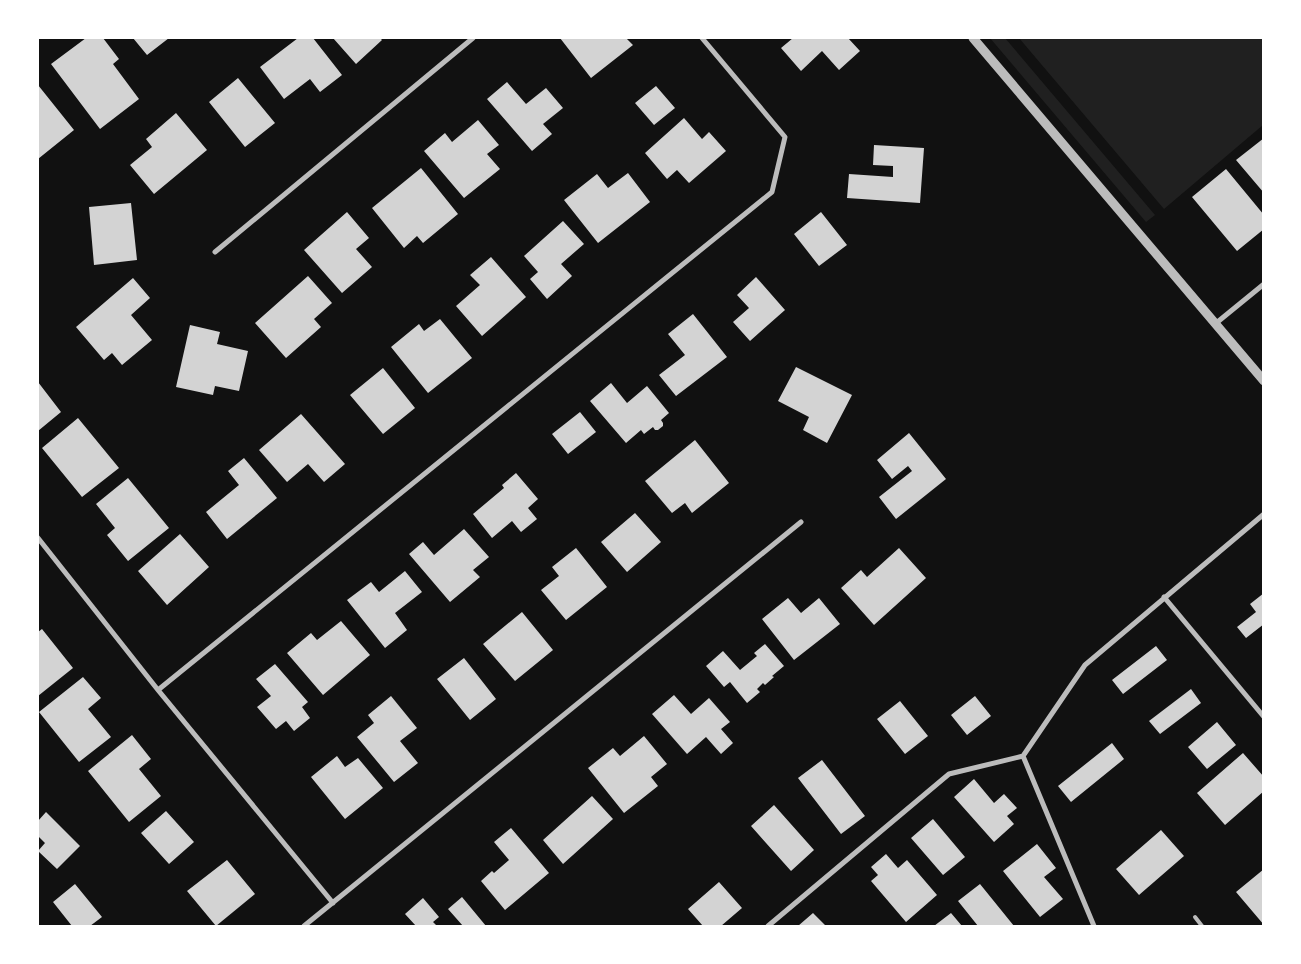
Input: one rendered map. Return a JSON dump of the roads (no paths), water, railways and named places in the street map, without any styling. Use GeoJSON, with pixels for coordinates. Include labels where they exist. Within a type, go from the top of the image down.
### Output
{"type":"FeatureCollection","features":[{"type":"Feature","properties":{"kind":"street"},"geometry":{"type":"LineString","coordinates":[[214,252],[473,38]]}},
{"type":"Feature","properties":{"kind":"street"},"geometry":{"type":"LineString","coordinates":[[158,690],[772,192],[785,137],[702,38]]}},
{"type":"Feature","properties":{"kind":"street"},"geometry":{"type":"LineString","coordinates":[[974,38],[1264,381]]}},
{"type":"Feature","properties":{"kind":"street"},"geometry":{"type":"LineString","coordinates":[[1215,324],[1264,284]]}},
{"type":"Feature","properties":{"kind":"street"},"geometry":{"type":"LineString","coordinates":[[768,926],[949,774],[1023,756],[1085,665],[1264,514]]}},
{"type":"Feature","properties":{"kind":"street"},"geometry":{"type":"LineString","coordinates":[[304,926],[801,522]]}},
{"type":"Feature","properties":{"kind":"street"},"geometry":{"type":"LineString","coordinates":[[38,538],[158,690],[332,903]]}},
{"type":"Feature","properties":{"kind":"street"},"geometry":{"type":"LineString","coordinates":[[1164,597],[1264,717]]}},
{"type":"Feature","properties":{"kind":"street"},"geometry":{"type":"LineString","coordinates":[[1023,756],[1094,926]]}},
{"type":"Feature","properties":{"kind":"lane"},"geometry":{"type":"LineString","coordinates":[[1195,917],[1202,926]]}}]}
